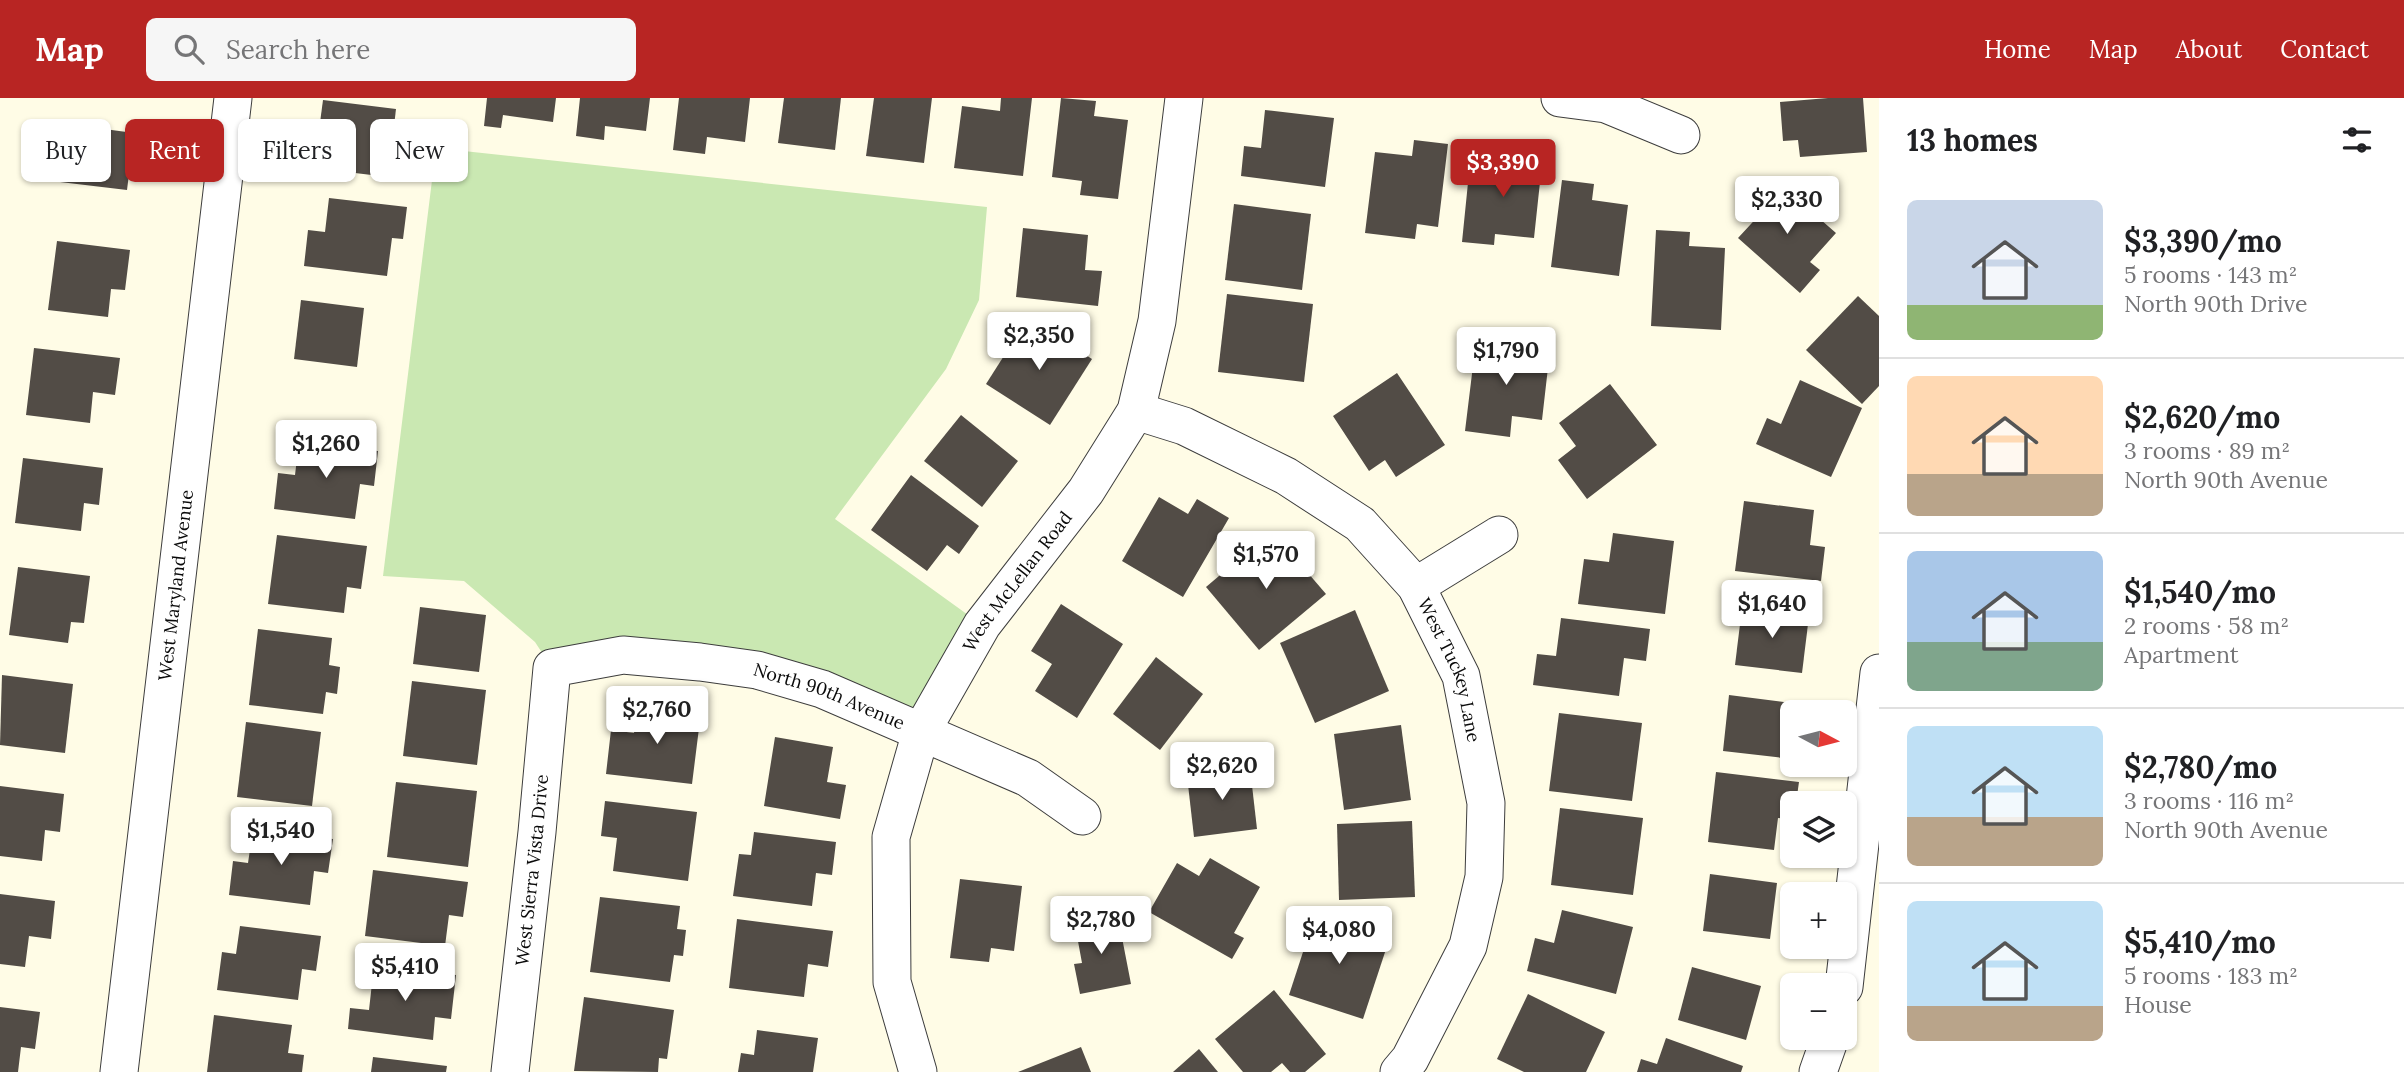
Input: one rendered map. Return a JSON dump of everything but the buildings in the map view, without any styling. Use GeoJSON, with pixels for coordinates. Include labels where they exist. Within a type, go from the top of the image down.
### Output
{"type":"FeatureCollection","features":[{"type":"Feature","properties":{"kind":"street","name":"West Maryland Avenue"},"geometry":{"type":"LineString","coordinates":[[119,1072],[233,98]]}},
{"type":"Feature","properties":{"kind":"street","name":"West McLellan Road"},"geometry":{"type":"LineString","coordinates":[[918,1072],[892,982],[891,837],[921,732],[982,625],[1086,491],[1136,411],[1157,321],[1184,98]]}},
{"type":"Feature","properties":{"kind":"street"},"geometry":{"type":"LineString","coordinates":[[1560,98],[1606,104],[1681,135]]}},
{"type":"Feature","properties":{"kind":"street","name":"West Tuckey Lane"},"geometry":{"type":"LineString","coordinates":[[1136,411],[1184,426],[1286,475],[1360,524],[1416,586],[1461,676],[1486,803],[1484,877],[1468,946],[1410,1059],[1399,1072]]}},
{"type":"Feature","properties":{"kind":"street"},"geometry":{"type":"LineString","coordinates":[[1416,586],[1499,535]]}},
{"type":"Feature","properties":{"kind":"street","name":"North 90th Avenue"},"geometry":{"type":"LineString","coordinates":[[552,668],[623,655],[757,670],[822,689],[1028,778],[1082,816]]}},
{"type":"Feature","properties":{"kind":"street","name":"West Sierra Vista Drive"},"geometry":{"type":"LineString","coordinates":[[510,1072],[552,668]]}},
{"type":"Feature","properties":{"kind":"street"},"geometry":{"type":"LineString","coordinates":[[1846,973],[1879,673]]}},
{"type":"Feature","properties":{"kind":"street"},"geometry":{"type":"LineString","coordinates":[[1818,1072],[1826,1050]]}},
{"type":"Feature","properties":{"kind":"green space"},"geometry":{"type":"Polygon","coordinates":[[[468,151],[987,207],[979,300],[946,369],[835,519],[982,625],[921,732],[757,670],[552,668],[535,642],[464,581],[383,576],[432,182],[468,182],[468,151]]]}}]}
